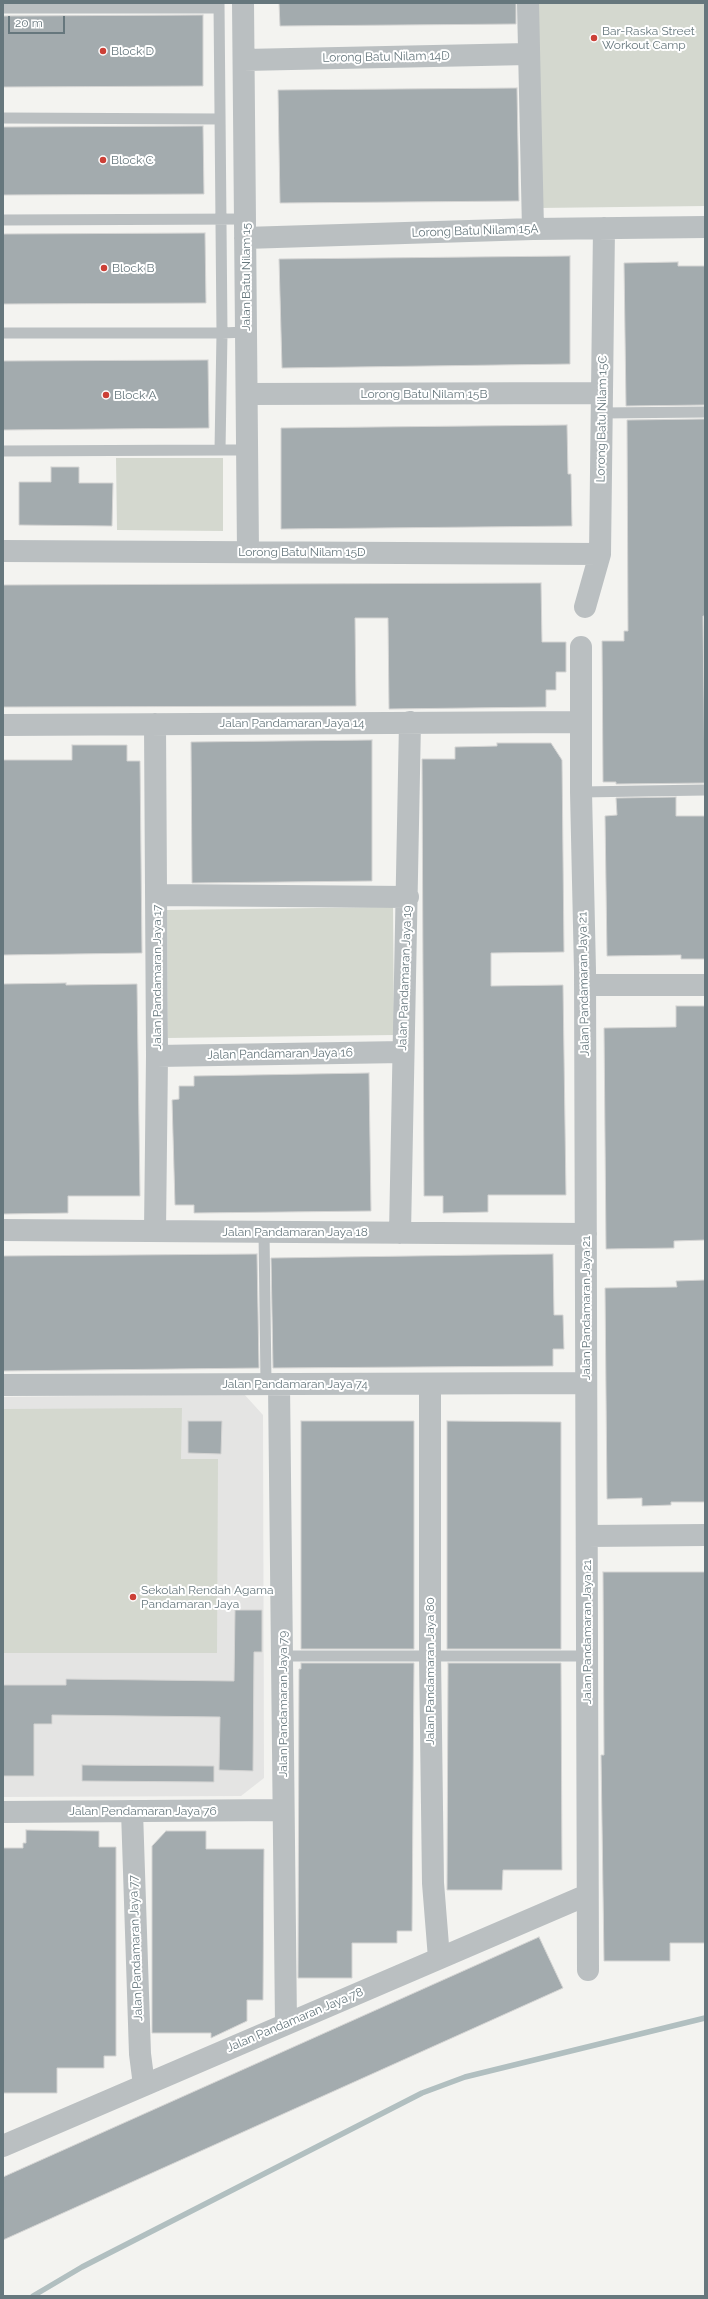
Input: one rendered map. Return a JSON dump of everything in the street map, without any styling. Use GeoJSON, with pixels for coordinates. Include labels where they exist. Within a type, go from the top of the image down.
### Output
{"type":"FeatureCollection","features":[{"type":"Feature","properties":{"kind":"street","name":"Jalan Batu Nilam 15"},"geometry":{"type":"LineString","coordinates":[[243,3],[248,551]]}},
{"type":"Feature","properties":{"kind":"street"},"geometry":{"type":"LineString","coordinates":[[528,3],[533,229]]}},
{"type":"Feature","properties":{"kind":"street","name":"Lorong Batu Nilam 14D"},"geometry":{"type":"LineString","coordinates":[[244,60],[528,54]]}},
{"type":"Feature","properties":{"kind":"street","name":"Lorong Batu Nilam 15A"},"geometry":{"type":"LineString","coordinates":[[245,228],[533,229],[705,226]]}},
{"type":"Feature","properties":{"kind":"street","name":"Lorong Batu Nilam 15C"},"geometry":{"type":"LineString","coordinates":[[585,608],[600,554],[604,228]]}},
{"type":"Feature","properties":{"kind":"street","name":"Lorong Batu Nilam 15B"},"geometry":{"type":"LineString","coordinates":[[247,394],[602,403]]}},
{"type":"Feature","properties":{"kind":"street","name":"Lorong Batu Nilam 15D"},"geometry":{"type":"LineString","coordinates":[[3,551],[248,551],[600,554]]}},
{"type":"Feature","properties":{"kind":"street","name":"Jalan Pandamaran Jaya 21"},"geometry":{"type":"LineString","coordinates":[[581,647],[581,792],[585,985],[588,1970]]}},
{"type":"Feature","properties":{"kind":"street","name":"Jalan Pandamaran Jaya 19"},"geometry":{"type":"LineString","coordinates":[[400,1233],[403,1052],[408,897],[410,722]]}},
{"type":"Feature","properties":{"kind":"street","name":"Jalan Pandamaran Jaya 14"},"geometry":{"type":"LineString","coordinates":[[3,725],[581,722]]}},
{"type":"Feature","properties":{"kind":"street","name":"Jalan Pandamaran Jaya 17"},"geometry":{"type":"LineString","coordinates":[[155,724],[157,895],[155,1231]]}},
{"type":"Feature","properties":{"kind":"street"},"geometry":{"type":"LineString","coordinates":[[157,895],[408,897]]}},
{"type":"Feature","properties":{"kind":"street"},"geometry":{"type":"LineString","coordinates":[[585,985],[705,985]]}},
{"type":"Feature","properties":{"kind":"street","name":"Jalan Pandamaran Jaya 16"},"geometry":{"type":"LineString","coordinates":[[157,1056],[403,1052]]}},
{"type":"Feature","properties":{"kind":"street","name":"Jalan Pandamaran Jaya 18"},"geometry":{"type":"LineString","coordinates":[[3,1230],[586,1234]]}},
{"type":"Feature","properties":{"kind":"street","name":"Jalan Pandamaran Jaya 74"},"geometry":{"type":"LineString","coordinates":[[3,1385],[586,1383]]}},
{"type":"Feature","properties":{"kind":"street","name":"Jalan Pandamaran Jaya 79"},"geometry":{"type":"LineString","coordinates":[[273,1384],[282,1656],[286,2024]]}},
{"type":"Feature","properties":{"kind":"street","name":"Jalan Pandamaran Jaya 80"},"geometry":{"type":"LineString","coordinates":[[430,1384],[430,1655],[433,1884],[439,1958]]}},
{"type":"Feature","properties":{"kind":"street"},"geometry":{"type":"LineString","coordinates":[[587,1536],[705,1535]]}},
{"type":"Feature","properties":{"kind":"street","name":"Jalan Pendamaran Jaya 76"},"geometry":{"type":"LineString","coordinates":[[3,1812],[283,1810]]}},
{"type":"Feature","properties":{"kind":"street","name":"Jalan Pandamaran Jaya 77"},"geometry":{"type":"LineString","coordinates":[[132,1811],[140,2054],[144,2085]]}},
{"type":"Feature","properties":{"kind":"street","name":"Jalan Pandamaran Jaya 78"},"geometry":{"type":"LineString","coordinates":[[3,2146],[587,1895]]}},
{"type":"Feature","properties":{"kind":"lane"},"geometry":{"type":"LineString","coordinates":[[3,8],[219,5],[222,333],[220,450]]}},
{"type":"Feature","properties":{"kind":"lane"},"geometry":{"type":"LineString","coordinates":[[3,118],[220,119]]}},
{"type":"Feature","properties":{"kind":"lane"},"geometry":{"type":"LineString","coordinates":[[3,220],[221,220],[245,228]]}},
{"type":"Feature","properties":{"kind":"lane"},"geometry":{"type":"LineString","coordinates":[[3,333],[246,332]]}},
{"type":"Feature","properties":{"kind":"lane"},"geometry":{"type":"LineString","coordinates":[[602,403],[705,412]]}},
{"type":"Feature","properties":{"kind":"lane"},"geometry":{"type":"LineString","coordinates":[[3,452],[247,450]]}},
{"type":"Feature","properties":{"kind":"lane"},"geometry":{"type":"LineString","coordinates":[[581,792],[705,790]]}},
{"type":"Feature","properties":{"kind":"lane"},"geometry":{"type":"LineString","coordinates":[[264,1232],[273,1384]]}},
{"type":"Feature","properties":{"kind":"lane"},"geometry":{"type":"LineString","coordinates":[[282,1656],[588,1656]]}},
{"type":"Feature","properties":{"kind":"shaded area"},"geometry":{"type":"Polygon","coordinates":[[[534,3],[705,3],[705,206],[538,208],[534,3]]]}},
{"type":"Feature","properties":{"kind":"shaded area"},"geometry":{"type":"Polygon","coordinates":[[[116,458],[223,458],[223,531],[117,530],[116,458]]]}},
{"type":"Feature","properties":{"kind":"shaded area"},"geometry":{"type":"Polygon","coordinates":[[[393,907],[394,1035],[168,1038],[167,910],[393,907]]]}},
{"type":"Feature","properties":{"kind":"shaded area","name":"Sekolah Rendah Agama Pandamaran Jaya"},"geometry":{"type":"Polygon","coordinates":[[[244,1394],[263,1415],[264,1778],[241,1796],[3,1797],[3,1397],[244,1394]]]}},
{"type":"Feature","properties":{"kind":"shaded area"},"geometry":{"type":"Polygon","coordinates":[[[182,1408],[181,1459],[218,1459],[217,1653],[3,1653],[3,1409],[182,1408]]]}},
{"type":"Feature","properties":{"kind":"building"},"geometry":{"type":"Polygon","coordinates":[[[279,3],[516,3],[516,24],[280,26],[279,3]]]}},
{"type":"Feature","properties":{"kind":"building","name":"Block D"},"geometry":{"type":"Polygon","coordinates":[[[203,15],[203,86],[3,87],[3,16],[203,15]]]}},
{"type":"Feature","properties":{"kind":"building"},"geometry":{"type":"Polygon","coordinates":[[[517,88],[519,201],[280,203],[278,90],[517,88]]]}},
{"type":"Feature","properties":{"kind":"building","name":"Block C"},"geometry":{"type":"Polygon","coordinates":[[[203,126],[204,194],[3,195],[3,127],[203,126]]]}},
{"type":"Feature","properties":{"kind":"building","name":"Block B"},"geometry":{"type":"Polygon","coordinates":[[[205,233],[206,303],[3,304],[3,234],[205,233]]]}},
{"type":"Feature","properties":{"kind":"building"},"geometry":{"type":"Polygon","coordinates":[[[570,256],[570,364],[282,368],[279,259],[570,256]]]}},
{"type":"Feature","properties":{"kind":"building"},"geometry":{"type":"Polygon","coordinates":[[[678,262],[678,266],[705,266],[705,405],[626,406],[624,263],[678,262]]]}},
{"type":"Feature","properties":{"kind":"building","name":"Block A"},"geometry":{"type":"Polygon","coordinates":[[[208,360],[209,428],[3,430],[3,361],[208,360]]]}},
{"type":"Feature","properties":{"kind":"building"},"geometry":{"type":"Polygon","coordinates":[[[705,419],[705,616],[703,616],[705,783],[616,784],[616,782],[603,782],[602,641],[624,641],[624,631],[628,631],[627,420],[705,419]]]}},
{"type":"Feature","properties":{"kind":"building"},"geometry":{"type":"Polygon","coordinates":[[[567,425],[568,474],[571,474],[572,526],[281,529],[281,428],[567,425]]]}},
{"type":"Feature","properties":{"kind":"building"},"geometry":{"type":"Polygon","coordinates":[[[51,467],[79,467],[79,483],[113,483],[112,526],[19,525],[19,482],[51,482],[51,467]]]}},
{"type":"Feature","properties":{"kind":"building"},"geometry":{"type":"Polygon","coordinates":[[[541,583],[542,642],[566,642],[566,672],[556,672],[556,690],[546,690],[546,707],[389,709],[388,618],[355,618],[356,706],[3,707],[3,585],[541,583]]]}},
{"type":"Feature","properties":{"kind":"building"},"geometry":{"type":"Polygon","coordinates":[[[372,740],[372,881],[192,883],[191,742],[372,740]]]}},
{"type":"Feature","properties":{"kind":"building"},"geometry":{"type":"Polygon","coordinates":[[[497,743],[551,743],[562,760],[564,952],[491,953],[491,986],[563,985],[566,1195],[488,1195],[488,1212],[443,1213],[443,1196],[424,1196],[422,759],[455,759],[455,747],[497,746],[497,743]]]}},
{"type":"Feature","properties":{"kind":"building"},"geometry":{"type":"Polygon","coordinates":[[[72,745],[127,745],[127,761],[140,761],[142,953],[3,955],[3,760],[72,760],[72,745]]]}},
{"type":"Feature","properties":{"kind":"building"},"geometry":{"type":"Polygon","coordinates":[[[676,797],[676,816],[705,816],[705,959],[681,959],[681,955],[607,956],[605,816],[617,815],[616,798],[676,797]]]}},
{"type":"Feature","properties":{"kind":"building"},"geometry":{"type":"Polygon","coordinates":[[[66,983],[66,985],[137,984],[140,1196],[68,1196],[68,1213],[3,1214],[3,984],[66,983]]]}},
{"type":"Feature","properties":{"kind":"building"},"geometry":{"type":"Polygon","coordinates":[[[676,1006],[705,1006],[705,1240],[674,1241],[674,1248],[606,1249],[604,1028],[676,1027],[676,1006]]]}},
{"type":"Feature","properties":{"kind":"building"},"geometry":{"type":"Polygon","coordinates":[[[369,1073],[371,1211],[194,1213],[194,1205],[175,1205],[172,1100],[179,1099],[179,1086],[194,1086],[194,1076],[369,1073]]]}},
{"type":"Feature","properties":{"kind":"building"},"geometry":{"type":"Polygon","coordinates":[[[257,1254],[259,1368],[3,1371],[3,1256],[257,1254]]]}},
{"type":"Feature","properties":{"kind":"building"},"geometry":{"type":"Polygon","coordinates":[[[553,1254],[554,1315],[563,1315],[564,1349],[553,1349],[553,1366],[273,1368],[271,1258],[553,1254]]]}},
{"type":"Feature","properties":{"kind":"building"},"geometry":{"type":"Polygon","coordinates":[[[705,1280],[705,1502],[671,1502],[671,1505],[642,1506],[642,1498],[607,1499],[605,1288],[677,1287],[676,1281],[705,1280]]]}},
{"type":"Feature","properties":{"kind":"building"},"geometry":{"type":"Polygon","coordinates":[[[188,1421],[222,1421],[221,1454],[188,1453],[188,1421]]]}},
{"type":"Feature","properties":{"kind":"building"},"geometry":{"type":"Polygon","coordinates":[[[301,1421],[414,1421],[414,1649],[301,1649],[301,1421]]]}},
{"type":"Feature","properties":{"kind":"building"},"geometry":{"type":"Polygon","coordinates":[[[447,1421],[561,1422],[561,1649],[447,1649],[447,1421]]]}},
{"type":"Feature","properties":{"kind":"building"},"geometry":{"type":"Polygon","coordinates":[[[603,1572],[705,1572],[705,1943],[670,1943],[670,1961],[604,1961],[601,1755],[604,1755],[603,1572]]]}},
{"type":"Feature","properties":{"kind":"building"},"geometry":{"type":"Polygon","coordinates":[[[235,1610],[262,1610],[262,1652],[254,1652],[253,1771],[219,1770],[220,1717],[52,1715],[52,1724],[34,1724],[34,1776],[3,1776],[3,1685],[66,1685],[66,1679],[234,1681],[235,1610]]]}},
{"type":"Feature","properties":{"kind":"building"},"geometry":{"type":"Polygon","coordinates":[[[301,1663],[414,1663],[412,1931],[397,1931],[397,1943],[352,1943],[352,1978],[298,1978],[299,1669],[301,1669],[301,1663]]]}},
{"type":"Feature","properties":{"kind":"building"},"geometry":{"type":"Polygon","coordinates":[[[448,1663],[561,1663],[562,1870],[503,1870],[502,1890],[447,1890],[448,1663]]]}},
{"type":"Feature","properties":{"kind":"building"},"geometry":{"type":"Polygon","coordinates":[[[82,1765],[214,1766],[214,1782],[82,1781],[82,1765]]]}},
{"type":"Feature","properties":{"kind":"building"},"geometry":{"type":"Polygon","coordinates":[[[26,1830],[99,1831],[99,1847],[116,1847],[116,2056],[104,2056],[104,2068],[57,2068],[57,2093],[3,2093],[3,1848],[23,1848],[23,1843],[26,1843],[26,1830]]]}},
{"type":"Feature","properties":{"kind":"building"},"geometry":{"type":"Polygon","coordinates":[[[166,1831],[206,1831],[206,1849],[264,1849],[263,2000],[247,2000],[247,2021],[211,2038],[211,2033],[152,2033],[152,1846],[166,1831]]]}},
{"type":"Feature","properties":{"kind":"building"},"geometry":{"type":"Polygon","coordinates":[[[539,1937],[563,1988],[3,2240],[3,2177],[539,1937]]]}},
{"type":"Feature","properties":{"kind":"waterway"},"geometry":{"type":"LineString","coordinates":[[33,2296],[82,2267],[422,2093],[465,2077],[705,2018]]}},
{"type":"Feature","properties":{"kind":"place","name":"Bar-Raska Street Workout Camp"},"geometry":{"type":"Point","coordinates":[594,38]}},
{"type":"Feature","properties":{"kind":"place","name":"Block D"},"geometry":{"type":"Point","coordinates":[103,51]}},
{"type":"Feature","properties":{"kind":"place","name":"Block C"},"geometry":{"type":"Point","coordinates":[103,160]}},
{"type":"Feature","properties":{"kind":"place","name":"Block B"},"geometry":{"type":"Point","coordinates":[104,268]}},
{"type":"Feature","properties":{"kind":"place","name":"Block A"},"geometry":{"type":"Point","coordinates":[106,395]}},
{"type":"Feature","properties":{"kind":"place","name":"Sekolah Rendah Agama Pandamaran Jaya"},"geometry":{"type":"Point","coordinates":[133,1597]}}]}
